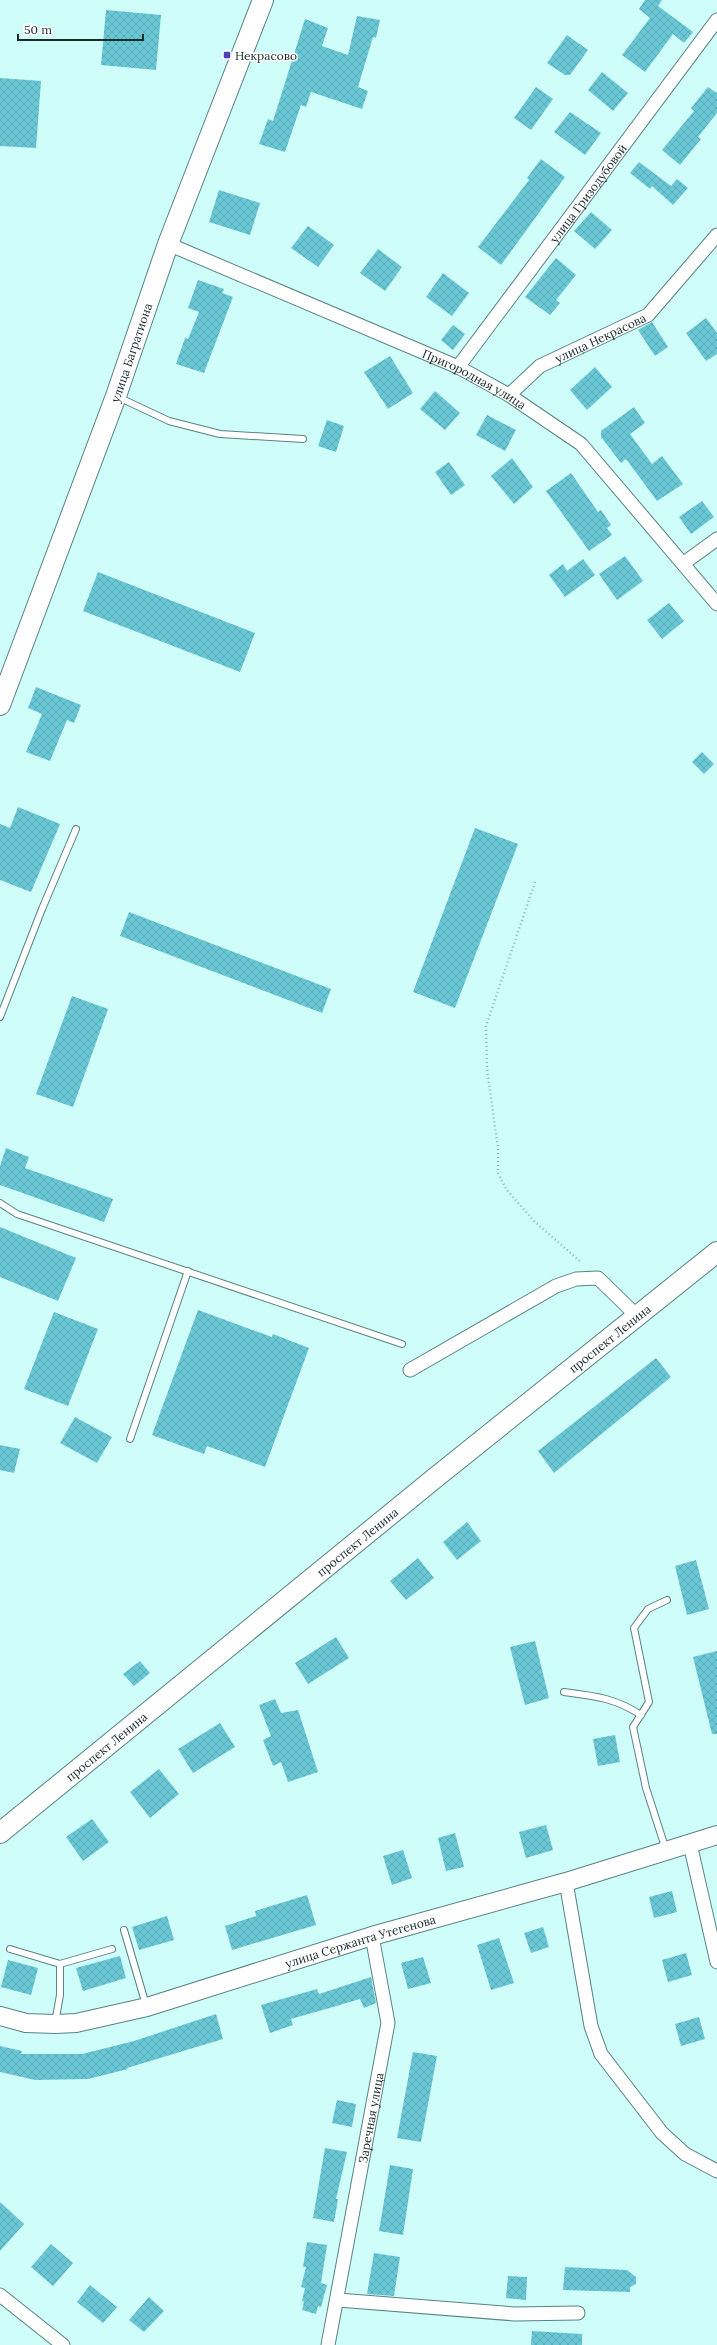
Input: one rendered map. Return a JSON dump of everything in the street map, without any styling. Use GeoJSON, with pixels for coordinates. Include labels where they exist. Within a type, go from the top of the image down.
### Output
{"type":"FeatureCollection","features":[{"type":"Feature","properties":{"kind":"main road","name":"улица Багратиона"},"geometry":{"type":"LineString","coordinates":[[0,705],[116,396],[168,244],[263,0]]}},
{"type":"Feature","properties":{"kind":"main road","name":"проспект Ленина"},"geometry":{"type":"LineString","coordinates":[[0,1833],[717,1252]]}},
{"type":"Feature","properties":{"kind":"main road","name":"улица Сержанта Утегенова"},"geometry":{"type":"LineString","coordinates":[[0,2016],[26,2023],[76,2023],[147,2007],[372,1936],[566,1882],[717,1835]]}},
{"type":"Feature","properties":{"kind":"street","name":"улица Гризодубовой"},"geometry":{"type":"LineString","coordinates":[[458,367],[717,20]]}},
{"type":"Feature","properties":{"kind":"street","name":"улица Некрасова"},"geometry":{"type":"LineString","coordinates":[[509,395],[540,366],[648,314],[717,235]]}},
{"type":"Feature","properties":{"kind":"street","name":"Пригородная улица"},"geometry":{"type":"LineString","coordinates":[[168,244],[458,367],[509,395],[581,444],[717,604]]}},
{"type":"Feature","properties":{"kind":"street"},"geometry":{"type":"LineString","coordinates":[[684,564],[717,539]]}},
{"type":"Feature","properties":{"kind":"street"},"geometry":{"type":"LineString","coordinates":[[410,1370],[556,1286],[576,1278],[598,1278],[637,1316]]}},
{"type":"Feature","properties":{"kind":"street"},"geometry":{"type":"LineString","coordinates":[[690,1844],[714,1932],[717,1962]]}},
{"type":"Feature","properties":{"kind":"street"},"geometry":{"type":"LineString","coordinates":[[566,1882],[591,2026],[601,2054],[662,2133],[685,2154],[717,2171]]}},
{"type":"Feature","properties":{"kind":"street","name":"Заречная улица"},"geometry":{"type":"LineString","coordinates":[[328,2345],[338,2300],[388,2023],[372,1936]]}},
{"type":"Feature","properties":{"kind":"street"},"geometry":{"type":"LineString","coordinates":[[0,2295],[63,2345]]}},
{"type":"Feature","properties":{"kind":"street"},"geometry":{"type":"LineString","coordinates":[[338,2300],[515,2314],[578,2313]]}},
{"type":"Feature","properties":{"kind":"lane"},"geometry":{"type":"LineString","coordinates":[[116,396],[169,421],[220,434],[303,440]]}},
{"type":"Feature","properties":{"kind":"lane"},"geometry":{"type":"LineString","coordinates":[[0,1017],[42,909],[76,829]]}},
{"type":"Feature","properties":{"kind":"lane"},"geometry":{"type":"LineString","coordinates":[[0,1203],[18,1214],[402,1344]]}},
{"type":"Feature","properties":{"kind":"lane"},"geometry":{"type":"LineString","coordinates":[[130,1439],[188,1271]]}},
{"type":"Feature","properties":{"kind":"lane"},"geometry":{"type":"LineString","coordinates":[[666,1851],[646,1788],[633,1727],[649,1702],[634,1628],[648,1609],[667,1600]]}},
{"type":"Feature","properties":{"kind":"lane"},"geometry":{"type":"LineString","coordinates":[[564,1692],[606,1697],[626,1705],[641,1715]]}},
{"type":"Feature","properties":{"kind":"lane"},"geometry":{"type":"LineString","coordinates":[[124,1930],[147,2007]]}},
{"type":"Feature","properties":{"kind":"lane"},"geometry":{"type":"LineString","coordinates":[[10,1949],[60,1964],[112,1949]]}},
{"type":"Feature","properties":{"kind":"lane"},"geometry":{"type":"LineString","coordinates":[[55,2024],[60,1995],[60,1964]]}},
{"type":"Feature","properties":{"kind":"path"},"geometry":{"type":"LineString","coordinates":[[535,882],[486,1026],[487,1069],[498,1148],[498,1173],[506,1189],[534,1221],[598,1278]]}},
{"type":"Feature","properties":{"kind":"building"},"geometry":{"type":"Polygon","coordinates":[[[645,0],[662,0],[658,6],[693,32],[684,43],[673,34],[645,72],[622,55],[650,18],[639,9],[645,0]]]}},
{"type":"Feature","properties":{"kind":"building"},"geometry":{"type":"Polygon","coordinates":[[[106,10],[161,15],[156,70],[101,65],[106,10]]]}},
{"type":"Feature","properties":{"kind":"building"},"geometry":{"type":"Polygon","coordinates":[[[357,16],[380,20],[376,38],[373,37],[358,87],[368,91],[362,109],[311,92],[306,107],[301,105],[285,152],[259,144],[268,119],[273,121],[305,19],[328,28],[322,46],[348,55],[357,16]]]}},
{"type":"Feature","properties":{"kind":"building"},"geometry":{"type":"Polygon","coordinates":[[[567,35],[588,50],[570,75],[565,75],[547,63],[567,35]]]}},
{"type":"Feature","properties":{"kind":"building"},"geometry":{"type":"Polygon","coordinates":[[[602,72],[628,93],[613,111],[588,90],[602,72]]]}},
{"type":"Feature","properties":{"kind":"building"},"geometry":{"type":"Polygon","coordinates":[[[0,78],[41,81],[36,148],[0,146],[0,78]]]}},
{"type":"Feature","properties":{"kind":"building"},"geometry":{"type":"Polygon","coordinates":[[[536,87],[553,99],[531,130],[514,118],[536,87]]]}},
{"type":"Feature","properties":{"kind":"building"},"geometry":{"type":"Polygon","coordinates":[[[708,87],[717,93],[717,113],[698,137],[701,139],[680,165],[662,150],[694,111],[691,108],[708,87]]]}},
{"type":"Feature","properties":{"kind":"building"},"geometry":{"type":"Polygon","coordinates":[[[570,112],[601,133],[585,155],[554,132],[570,112]]]}},
{"type":"Feature","properties":{"kind":"building"},"geometry":{"type":"Polygon","coordinates":[[[541,159],[565,177],[501,265],[478,247],[529,180],[527,178],[541,159]]]}},
{"type":"Feature","properties":{"kind":"building"},"geometry":{"type":"Polygon","coordinates":[[[639,162],[671,186],[677,179],[688,188],[673,205],[652,186],[650,189],[630,173],[639,162]]]}},
{"type":"Feature","properties":{"kind":"building"},"geometry":{"type":"Polygon","coordinates":[[[219,190],[260,203],[250,235],[209,222],[219,190]]]}},
{"type":"Feature","properties":{"kind":"building"},"geometry":{"type":"Polygon","coordinates":[[[591,212],[612,230],[595,249],[574,231],[591,212]]]}},
{"type":"Feature","properties":{"kind":"building"},"geometry":{"type":"Polygon","coordinates":[[[308,226],[334,245],[318,267],[291,248],[308,226]]]}},
{"type":"Feature","properties":{"kind":"building"},"geometry":{"type":"Polygon","coordinates":[[[378,249],[402,267],[385,291],[360,273],[378,249]]]}},
{"type":"Feature","properties":{"kind":"building"},"geometry":{"type":"Polygon","coordinates":[[[556,258],[576,275],[556,300],[560,303],[550,315],[525,297],[556,258]]]}},
{"type":"Feature","properties":{"kind":"building"},"geometry":{"type":"Polygon","coordinates":[[[443,273],[469,293],[452,316],[426,297],[443,273]]]}},
{"type":"Feature","properties":{"kind":"building"},"geometry":{"type":"Polygon","coordinates":[[[198,280],[224,289],[222,293],[233,297],[204,373],[176,364],[185,338],[188,339],[199,312],[188,308],[198,280]]]}},
{"type":"Feature","properties":{"kind":"building"},"geometry":{"type":"Polygon","coordinates":[[[706,318],[717,333],[717,354],[706,361],[686,333],[706,318]]]}},
{"type":"Feature","properties":{"kind":"building"},"geometry":{"type":"Polygon","coordinates":[[[652,322],[668,347],[655,356],[638,330],[652,322]]]}},
{"type":"Feature","properties":{"kind":"building"},"geometry":{"type":"Polygon","coordinates":[[[453,325],[465,334],[453,350],[441,340],[453,325]]]}},
{"type":"Feature","properties":{"kind":"building"},"geometry":{"type":"Polygon","coordinates":[[[390,356],[413,393],[388,409],[364,372],[390,356]]]}},
{"type":"Feature","properties":{"kind":"building"},"geometry":{"type":"Polygon","coordinates":[[[595,367],[612,387],[587,410],[570,390],[595,367]]]}},
{"type":"Feature","properties":{"kind":"building"},"geometry":{"type":"Polygon","coordinates":[[[435,391],[460,413],[445,430],[420,409],[435,391]]]}},
{"type":"Feature","properties":{"kind":"building"},"geometry":{"type":"Polygon","coordinates":[[[634,407],[645,423],[630,434],[652,464],[662,456],[683,484],[657,501],[626,459],[621,463],[601,437],[601,431],[634,407]]]}},
{"type":"Feature","properties":{"kind":"building"},"geometry":{"type":"Polygon","coordinates":[[[487,415],[516,430],[505,451],[476,435],[487,415]]]}},
{"type":"Feature","properties":{"kind":"building"},"geometry":{"type":"Polygon","coordinates":[[[327,420],[344,426],[336,452],[318,446],[327,420]]]}},
{"type":"Feature","properties":{"kind":"building"},"geometry":{"type":"Polygon","coordinates":[[[512,458],[533,487],[514,504],[491,476],[512,458]]]}},
{"type":"Feature","properties":{"kind":"building"},"geometry":{"type":"Polygon","coordinates":[[[449,462],[465,485],[451,495],[435,472],[449,462]]]}},
{"type":"Feature","properties":{"kind":"building"},"geometry":{"type":"Polygon","coordinates":[[[571,473],[598,512],[601,510],[611,525],[607,528],[612,535],[589,551],[546,491],[571,473]]]}},
{"type":"Feature","properties":{"kind":"building"},"geometry":{"type":"Polygon","coordinates":[[[702,501],[714,517],[691,534],[679,517],[702,501]]]}},
{"type":"Feature","properties":{"kind":"building"},"geometry":{"type":"Polygon","coordinates":[[[625,556],[643,581],[617,600],[599,574],[625,556]]]}},
{"type":"Feature","properties":{"kind":"building"},"geometry":{"type":"Polygon","coordinates":[[[583,559],[595,575],[565,597],[549,575],[563,564],[567,571],[583,559]]]}},
{"type":"Feature","properties":{"kind":"building"},"geometry":{"type":"Polygon","coordinates":[[[98,572],[255,633],[240,672],[83,611],[98,572]]]}},
{"type":"Feature","properties":{"kind":"building"},"geometry":{"type":"Polygon","coordinates":[[[669,603],[684,621],[662,639],[647,620],[669,603]]]}},
{"type":"Feature","properties":{"kind":"building"},"geometry":{"type":"Polygon","coordinates":[[[36,687],[81,705],[74,723],[67,720],[50,761],[26,752],[42,714],[28,708],[36,687]]]}},
{"type":"Feature","properties":{"kind":"building"},"geometry":{"type":"Polygon","coordinates":[[[702,752],[714,764],[704,774],[692,762],[702,752]]]}},
{"type":"Feature","properties":{"kind":"building"},"geometry":{"type":"Polygon","coordinates":[[[18,807],[60,824],[31,892],[0,880],[0,824],[10,828],[18,807]]]}},
{"type":"Feature","properties":{"kind":"building"},"geometry":{"type":"Polygon","coordinates":[[[475,828],[518,844],[455,1008],[413,992],[475,828]]]}},
{"type":"Feature","properties":{"kind":"building"},"geometry":{"type":"Polygon","coordinates":[[[129,912],[331,989],[322,1013],[120,936],[129,912]]]}},
{"type":"Feature","properties":{"kind":"building"},"geometry":{"type":"Polygon","coordinates":[[[72,996],[108,1009],[73,1107],[36,1094],[72,996]]]}},
{"type":"Feature","properties":{"kind":"building"},"geometry":{"type":"Polygon","coordinates":[[[6,1148],[29,1157],[25,1168],[113,1199],[104,1222],[0,1185],[0,1166],[6,1148]]]}},
{"type":"Feature","properties":{"kind":"building"},"geometry":{"type":"Polygon","coordinates":[[[0,1227],[76,1258],[58,1301],[0,1277],[0,1227]]]}},
{"type":"Feature","properties":{"kind":"building"},"geometry":{"type":"Polygon","coordinates":[[[198,1310],[272,1337],[273,1334],[309,1348],[265,1467],[207,1446],[204,1454],[152,1435],[198,1310]]]}},
{"type":"Feature","properties":{"kind":"building"},"geometry":{"type":"Polygon","coordinates":[[[54,1312],[98,1329],[68,1406],[24,1389],[54,1312]]]}},
{"type":"Feature","properties":{"kind":"building"},"geometry":{"type":"Polygon","coordinates":[[[656,1358],[671,1377],[554,1473],[538,1451],[656,1358]]]}},
{"type":"Feature","properties":{"kind":"building"},"geometry":{"type":"Polygon","coordinates":[[[75,1417],[112,1437],[97,1463],[60,1443],[75,1417]]]}},
{"type":"Feature","properties":{"kind":"building"},"geometry":{"type":"Polygon","coordinates":[[[0,1445],[20,1449],[14,1473],[0,1470],[0,1445]]]}},
{"type":"Feature","properties":{"kind":"building"},"geometry":{"type":"Polygon","coordinates":[[[467,1522],[481,1541],[457,1560],[443,1542],[467,1522]]]}},
{"type":"Feature","properties":{"kind":"building"},"geometry":{"type":"Polygon","coordinates":[[[418,1558],[434,1578],[406,1600],[390,1581],[418,1558]]]}},
{"type":"Feature","properties":{"kind":"building"},"geometry":{"type":"Polygon","coordinates":[[[696,1560],[709,1609],[687,1615],[675,1566],[696,1560]]]}},
{"type":"Feature","properties":{"kind":"building"},"geometry":{"type":"Polygon","coordinates":[[[336,1637],[349,1658],[308,1684],[295,1663],[336,1637]]]}},
{"type":"Feature","properties":{"kind":"building"},"geometry":{"type":"Polygon","coordinates":[[[535,1641],[549,1698],[525,1705],[510,1647],[535,1641]]]}},
{"type":"Feature","properties":{"kind":"building"},"geometry":{"type":"Polygon","coordinates":[[[717,1651],[717,1734],[712,1734],[693,1657],[717,1651]]]}},
{"type":"Feature","properties":{"kind":"building"},"geometry":{"type":"Polygon","coordinates":[[[140,1661],[150,1673],[134,1686],[123,1674],[140,1661]]]}},
{"type":"Feature","properties":{"kind":"building"},"geometry":{"type":"Polygon","coordinates":[[[275,1699],[281,1713],[298,1710],[318,1772],[288,1782],[281,1762],[273,1766],[263,1740],[271,1736],[259,1705],[275,1699]]]}},
{"type":"Feature","properties":{"kind":"building"},"geometry":{"type":"Polygon","coordinates":[[[220,1723],[235,1747],[193,1773],[178,1749],[220,1723]]]}},
{"type":"Feature","properties":{"kind":"building"},"geometry":{"type":"Polygon","coordinates":[[[615,1735],[620,1762],[598,1766],[593,1739],[615,1735]]]}},
{"type":"Feature","properties":{"kind":"building"},"geometry":{"type":"Polygon","coordinates":[[[159,1769],[179,1794],[150,1818],[130,1792],[159,1769]]]}},
{"type":"Feature","properties":{"kind":"building"},"geometry":{"type":"Polygon","coordinates":[[[92,1819],[109,1842],[83,1861],[66,1837],[92,1819]]]}},
{"type":"Feature","properties":{"kind":"building"},"geometry":{"type":"Polygon","coordinates":[[[546,1825],[553,1850],[526,1858],[519,1832],[546,1825]]]}},
{"type":"Feature","properties":{"kind":"building"},"geometry":{"type":"Polygon","coordinates":[[[455,1833],[464,1867],[446,1871],[438,1838],[455,1833]]]}},
{"type":"Feature","properties":{"kind":"building"},"geometry":{"type":"Polygon","coordinates":[[[403,1850],[412,1878],[392,1885],[383,1856],[403,1850]]]}},
{"type":"Feature","properties":{"kind":"building"},"geometry":{"type":"Polygon","coordinates":[[[672,1891],[677,1912],[654,1918],[649,1897],[672,1891]]]}},
{"type":"Feature","properties":{"kind":"building"},"geometry":{"type":"Polygon","coordinates":[[[307,1895],[316,1925],[232,1950],[225,1926],[256,1916],[255,1911],[307,1895]]]}},
{"type":"Feature","properties":{"kind":"building"},"geometry":{"type":"Polygon","coordinates":[[[167,1916],[174,1940],[139,1950],[132,1927],[167,1916]]]}},
{"type":"Feature","properties":{"kind":"building"},"geometry":{"type":"Polygon","coordinates":[[[543,1927],[549,1947],[531,1953],[524,1933],[543,1927]]]}},
{"type":"Feature","properties":{"kind":"building"},"geometry":{"type":"Polygon","coordinates":[[[499,1938],[514,1983],[491,1990],[477,1945],[499,1938]]]}},
{"type":"Feature","properties":{"kind":"building"},"geometry":{"type":"Polygon","coordinates":[[[686,1953],[692,1975],[668,1982],[662,1960],[686,1953]]]}},
{"type":"Feature","properties":{"kind":"building"},"geometry":{"type":"Polygon","coordinates":[[[120,1956],[126,1978],[83,1991],[76,1968],[120,1956]]]}},
{"type":"Feature","properties":{"kind":"building"},"geometry":{"type":"Polygon","coordinates":[[[423,1957],[431,1983],[408,1989],[401,1963],[423,1957]]]}},
{"type":"Feature","properties":{"kind":"building"},"geometry":{"type":"Polygon","coordinates":[[[8,1960],[38,1968],[31,1995],[1,1987],[8,1960]]]}},
{"type":"Feature","properties":{"kind":"building"},"geometry":{"type":"Polygon","coordinates":[[[371,1977],[376,2003],[364,2008],[360,1999],[291,2019],[293,2025],[270,2033],[261,2005],[317,1989],[319,1994],[371,1977]]]}},
{"type":"Feature","properties":{"kind":"building"},"geometry":{"type":"Polygon","coordinates":[[[216,2014],[223,2039],[127,2068],[128,2069],[88,2079],[35,2080],[0,2072],[0,2046],[22,2051],[21,2054],[82,2054],[134,2041],[216,2014]]]}},
{"type":"Feature","properties":{"kind":"building"},"geometry":{"type":"Polygon","coordinates":[[[699,2017],[705,2039],[681,2046],[675,2024],[699,2017]]]}},
{"type":"Feature","properties":{"kind":"building"},"geometry":{"type":"Polygon","coordinates":[[[413,2052],[437,2056],[421,2142],[397,2138],[413,2052]]]}},
{"type":"Feature","properties":{"kind":"building"},"geometry":{"type":"Polygon","coordinates":[[[337,2100],[356,2104],[352,2127],[332,2123],[337,2100]]]}},
{"type":"Feature","properties":{"kind":"building"},"geometry":{"type":"Polygon","coordinates":[[[325,2148],[347,2152],[336,2199],[338,2199],[334,2222],[313,2218],[325,2148]]]}},
{"type":"Feature","properties":{"kind":"building"},"geometry":{"type":"Polygon","coordinates":[[[390,2165],[413,2169],[403,2235],[379,2231],[390,2165]]]}},
{"type":"Feature","properties":{"kind":"building"},"geometry":{"type":"Polygon","coordinates":[[[0,2202],[24,2224],[0,2251],[0,2202]]]}},
{"type":"Feature","properties":{"kind":"building"},"geometry":{"type":"Polygon","coordinates":[[[307,2242],[327,2245],[321,2283],[327,2285],[321,2307],[318,2306],[316,2314],[302,2310],[304,2302],[302,2301],[305,2288],[301,2287],[306,2267],[303,2267],[307,2242]]]}},
{"type":"Feature","properties":{"kind":"building"},"geometry":{"type":"Polygon","coordinates":[[[51,2244],[73,2263],[53,2286],[31,2267],[51,2244]]]}},
{"type":"Feature","properties":{"kind":"building"},"geometry":{"type":"Polygon","coordinates":[[[374,2253],[400,2257],[394,2296],[367,2294],[374,2253]]]}},
{"type":"Feature","properties":{"kind":"building"},"geometry":{"type":"Polygon","coordinates":[[[565,2267],[627,2270],[636,2277],[636,2284],[630,2287],[630,2292],[563,2290],[565,2267]]]}},
{"type":"Feature","properties":{"kind":"building"},"geometry":{"type":"Polygon","coordinates":[[[508,2276],[527,2277],[526,2300],[506,2298],[508,2276]]]}},
{"type":"Feature","properties":{"kind":"building"},"geometry":{"type":"Polygon","coordinates":[[[90,2285],[117,2307],[103,2323],[77,2302],[90,2285]]]}},
{"type":"Feature","properties":{"kind":"building"},"geometry":{"type":"Polygon","coordinates":[[[149,2297],[164,2311],[144,2332],[129,2320],[149,2297]]]}},
{"type":"Feature","properties":{"kind":"building"},"geometry":{"type":"Polygon","coordinates":[[[532,2331],[582,2334],[582,2345],[531,2345],[532,2331]]]}},
{"type":"Feature","properties":{"kind":"place","name":"Некрасово"},"geometry":{"type":"Point","coordinates":[227,55]}}]}
